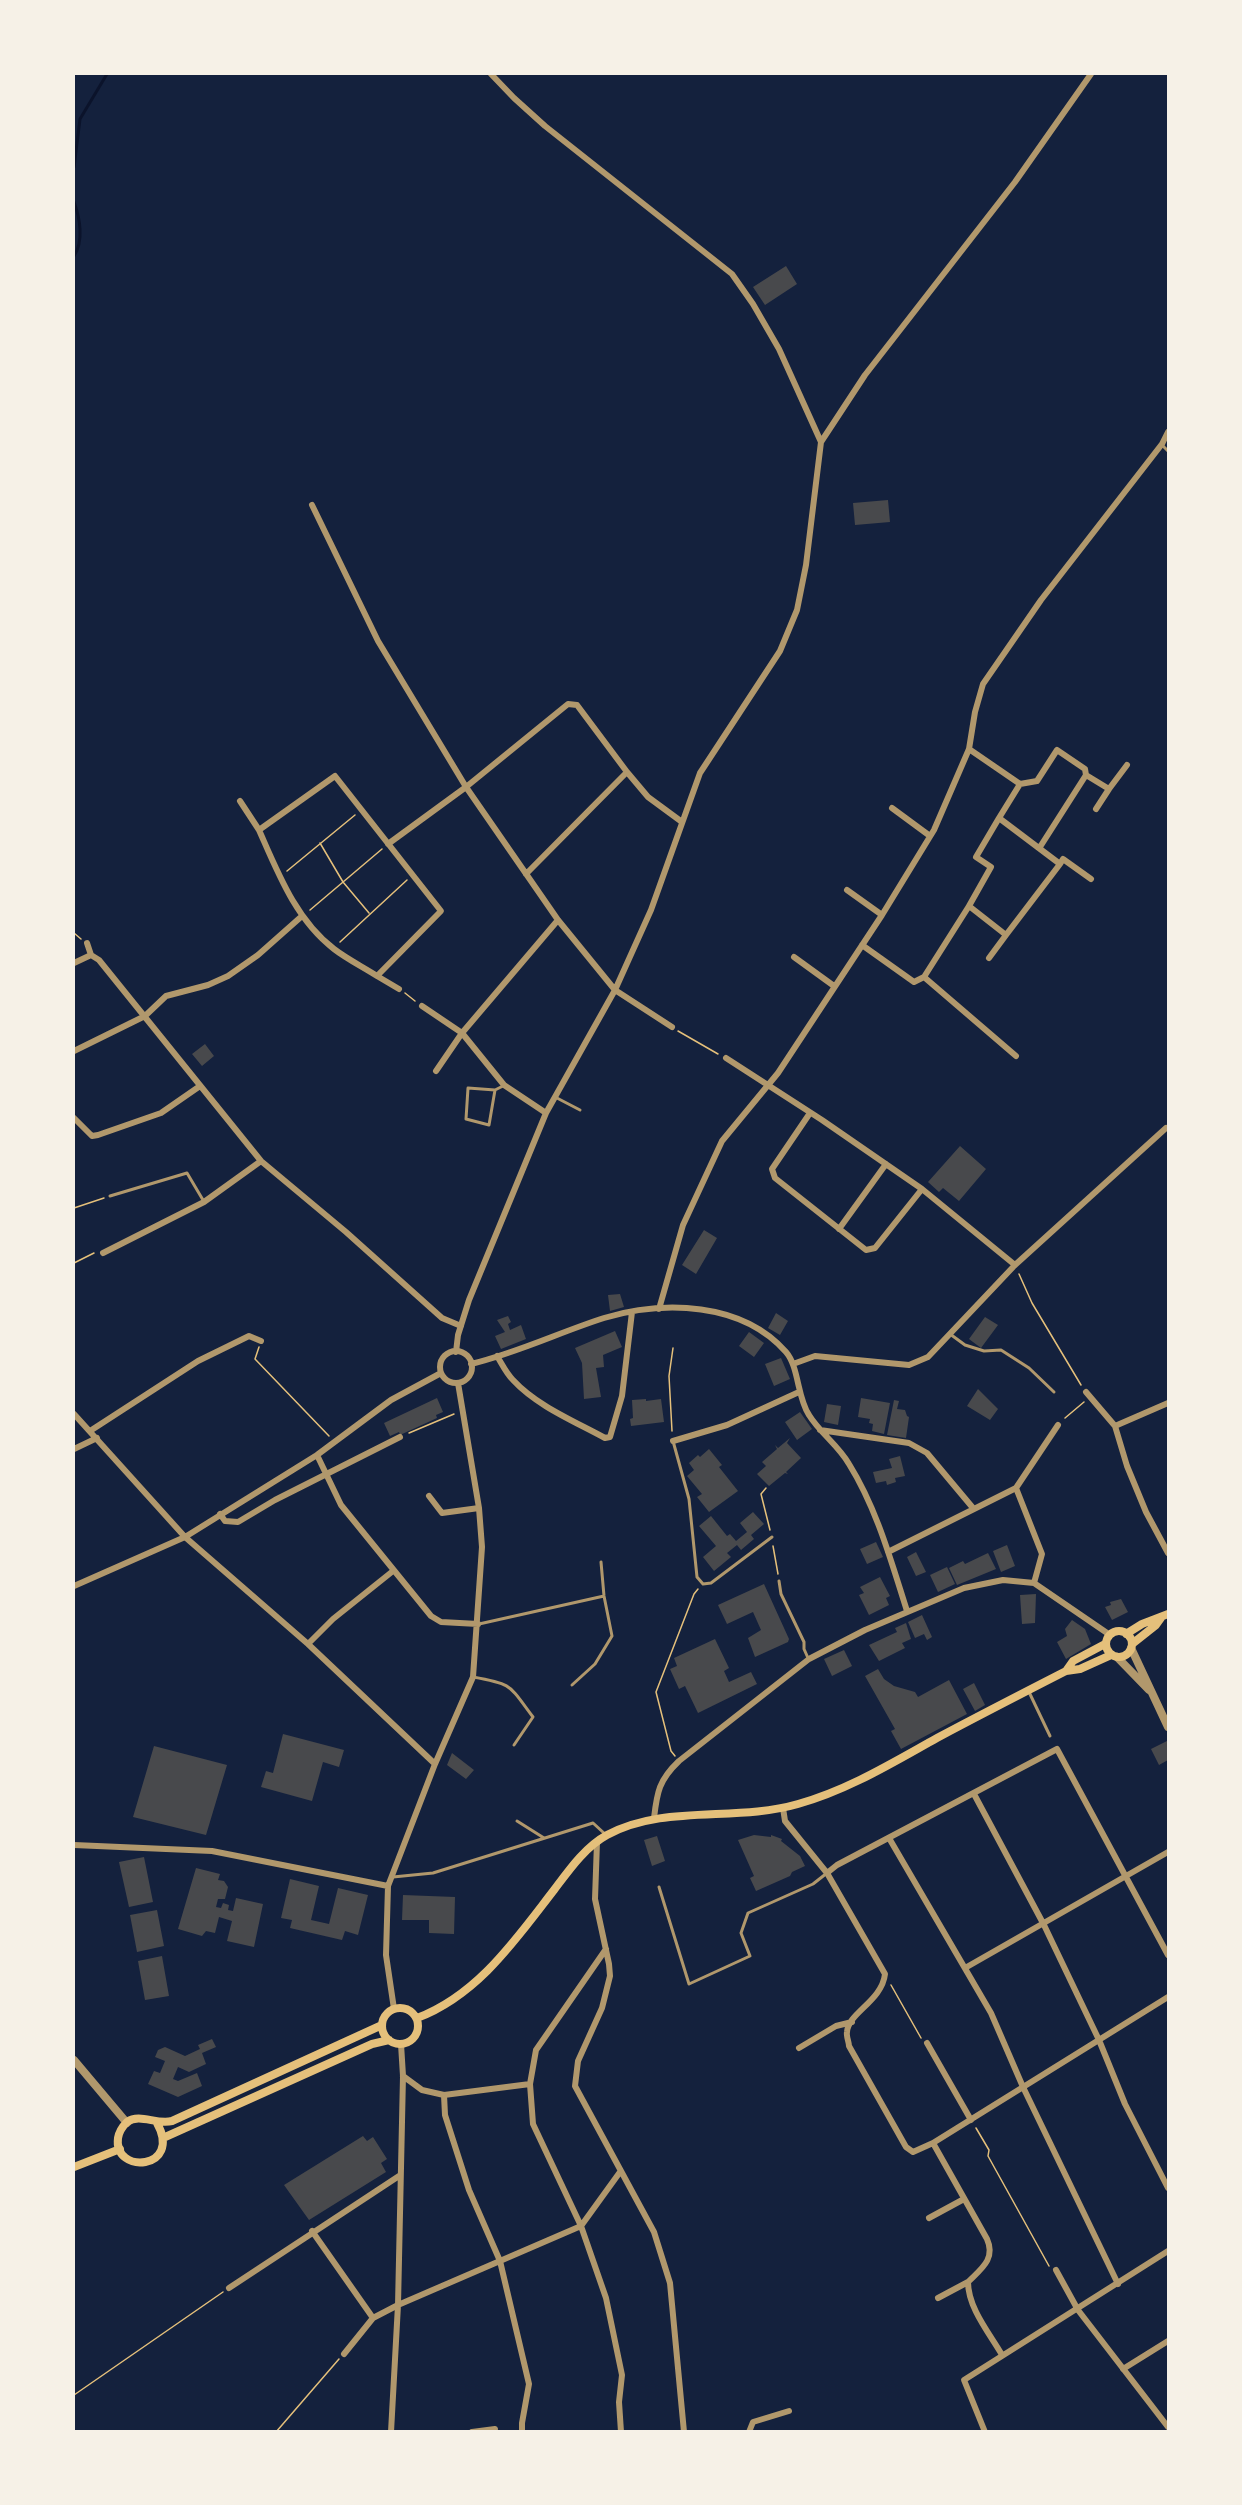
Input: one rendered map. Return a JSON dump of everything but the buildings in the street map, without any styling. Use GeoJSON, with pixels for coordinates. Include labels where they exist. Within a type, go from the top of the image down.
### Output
{"type":"FeatureCollection","features":[{"type":"Feature","properties":{"kind":"main road"},"geometry":{"type":"LineString","coordinates":[[1066,1671],[1073,1661],[1106,1644],[1110,1635],[1115,1632],[1126,1634],[1142,1624],[1165,1616]]}},
{"type":"Feature","properties":{"kind":"main road"},"geometry":{"type":"LineString","coordinates":[[417,2018],[454,1999],[486,1973],[511,1945],[575,1862],[606,1835],[633,1823],[654,1818],[730,1814],[783,1808],[829,1795],[1066,1671],[1080,1669],[1114,1656],[1126,1655],[1132,1646],[1165,1616]]}},
{"type":"Feature","properties":{"kind":"main road"},"geometry":{"type":"LineString","coordinates":[[1126,1634],[1132,1646]]}},
{"type":"Feature","properties":{"kind":"main road"},"geometry":{"type":"LineString","coordinates":[[1106,1644],[1114,1656]]}},
{"type":"Feature","properties":{"kind":"main road"},"geometry":{"type":"LineString","coordinates":[[157,2123],[163,2138],[159,2154],[148,2162],[129,2161],[120,2149],[118,2136],[127,2123],[139,2118],[157,2123],[172,2121],[382,2025],[386,2016],[393,2009],[405,2008],[417,2018],[418,2026],[412,2040],[401,2044],[389,2040],[372,2044],[163,2138]]}},
{"type":"Feature","properties":{"kind":"main road"},"geometry":{"type":"LineString","coordinates":[[382,2025],[389,2040]]}},
{"type":"Feature","properties":{"kind":"main road"},"geometry":{"type":"LineString","coordinates":[[74,2167],[120,2149]]}},
{"type":"Feature","properties":{"kind":"street"},"geometry":{"type":"LineString","coordinates":[[491,74],[545,126],[732,274],[753,304],[779,349],[821,442]]}},
{"type":"Feature","properties":{"kind":"street"},"geometry":{"type":"LineString","coordinates":[[456,1352],[461,1326],[546,1113],[615,990],[651,910],[700,773],[780,651],[797,610],[806,565],[821,442],[865,375],[1015,182],[1091,74]]}},
{"type":"Feature","properties":{"kind":"street"},"geometry":{"type":"LineString","coordinates":[[659,1309],[683,1226],[722,1141],[769,1085],[882,915],[930,836],[969,749],[975,712],[983,684],[1041,600],[1162,444],[1168,432]]}},
{"type":"Feature","properties":{"kind":"street"},"geometry":{"type":"LineString","coordinates":[[312,505],[378,641],[466,787],[558,920],[615,990],[672,1027]]}},
{"type":"Feature","properties":{"kind":"street"},"geometry":{"type":"LineString","coordinates":[[388,844],[466,787],[568,704],[577,705],[648,796],[682,822]]}},
{"type":"Feature","properties":{"kind":"street"},"geometry":{"type":"LineString","coordinates":[[969,749],[1020,784]]}},
{"type":"Feature","properties":{"kind":"street"},"geometry":{"type":"LineString","coordinates":[[862,945],[914,982],[924,977],[991,867],[976,856],[1020,784],[1037,780],[1057,750],[1085,769],[1086,775],[1040,847]]}},
{"type":"Feature","properties":{"kind":"street"},"geometry":{"type":"LineString","coordinates":[[1096,808],[1127,765]]}},
{"type":"Feature","properties":{"kind":"street"},"geometry":{"type":"LineString","coordinates":[[526,874],[627,772]]}},
{"type":"Feature","properties":{"kind":"street"},"geometry":{"type":"LineString","coordinates":[[1086,775],[1109,789]]}},
{"type":"Feature","properties":{"kind":"street"},"geometry":{"type":"LineString","coordinates":[[259,830],[335,776],[362,809],[441,911],[378,976]]}},
{"type":"Feature","properties":{"kind":"street"},"geometry":{"type":"LineString","coordinates":[[240,801],[259,830],[280,878],[302,916],[334,949],[399,989]]}},
{"type":"Feature","properties":{"kind":"street"},"geometry":{"type":"LineString","coordinates":[[892,808],[930,836]]}},
{"type":"Feature","properties":{"kind":"street"},"geometry":{"type":"LineString","coordinates":[[999,818],[1060,864]]}},
{"type":"Feature","properties":{"kind":"street"},"geometry":{"type":"LineString","coordinates":[[989,958],[1063,859],[1091,879]]}},
{"type":"Feature","properties":{"kind":"street"},"geometry":{"type":"LineString","coordinates":[[847,890],[882,915]]}},
{"type":"Feature","properties":{"kind":"street"},"geometry":{"type":"LineString","coordinates":[[969,906],[1006,935]]}},
{"type":"Feature","properties":{"kind":"street"},"geometry":{"type":"LineString","coordinates":[[74,1051],[145,1016],[166,996],[208,985],[228,976],[258,955],[302,916]]}},
{"type":"Feature","properties":{"kind":"street"},"geometry":{"type":"LineString","coordinates":[[436,1071],[462,1033],[558,920]]}},
{"type":"Feature","properties":{"kind":"street"},"geometry":{"type":"LineString","coordinates":[[87,944],[92,955],[99,960],[145,1016],[261,1161],[346,1232],[442,1318],[461,1326]]}},
{"type":"Feature","properties":{"kind":"street"},"geometry":{"type":"LineString","coordinates":[[74,963],[92,955]]}},
{"type":"Feature","properties":{"kind":"street"},"geometry":{"type":"LineString","coordinates":[[794,957],[834,986]]}},
{"type":"Feature","properties":{"kind":"street"},"geometry":{"type":"LineString","coordinates":[[924,977],[1016,1056]]}},
{"type":"Feature","properties":{"kind":"street"},"geometry":{"type":"LineString","coordinates":[[422,1006],[462,1033],[504,1085],[546,1113]]}},
{"type":"Feature","properties":{"kind":"street"},"geometry":{"type":"LineString","coordinates":[[726,1059],[769,1085],[922,1189],[1015,1265]]}},
{"type":"Feature","properties":{"kind":"street"},"geometry":{"type":"LineString","coordinates":[[74,1118],[86,1132],[92,1136],[98,1135],[161,1113],[200,1086]]}},
{"type":"Feature","properties":{"kind":"street"},"geometry":{"type":"LineString","coordinates":[[810,1113],[772,1169],[775,1178],[866,1250],[874,1248],[922,1189]]}},
{"type":"Feature","properties":{"kind":"street"},"geometry":{"type":"LineString","coordinates":[[793,1364],[814,1356],[909,1365],[928,1357],[1015,1265],[1166,1128]]}},
{"type":"Feature","properties":{"kind":"street"},"geometry":{"type":"LineString","coordinates":[[103,1253],[204,1202],[261,1161]]}},
{"type":"Feature","properties":{"kind":"street"},"geometry":{"type":"LineString","coordinates":[[839,1229],[886,1164]]}},
{"type":"Feature","properties":{"kind":"street"},"geometry":{"type":"LineString","coordinates":[[471,1364],[606,1318],[632,1312],[659,1309],[718,1311],[750,1324],[788,1354],[807,1413],[819,1430],[839,1449],[849,1464],[873,1512],[907,1611]]}},
{"type":"Feature","properties":{"kind":"street"},"geometry":{"type":"LineString","coordinates":[[497,1356],[511,1378],[525,1392],[605,1438],[610,1437],[622,1396],[632,1312]]}},
{"type":"Feature","properties":{"kind":"street"},"geometry":{"type":"LineString","coordinates":[[90,1431],[198,1361],[249,1336],[261,1341]]}},
{"type":"Feature","properties":{"kind":"street"},"geometry":{"type":"LineString","coordinates":[[456,1352],[466,1356],[471,1364],[472,1371],[468,1378],[458,1383],[450,1382],[441,1373],[440,1366],[447,1353],[456,1352]]}},
{"type":"Feature","properties":{"kind":"street"},"geometry":{"type":"LineString","coordinates":[[74,1586],[185,1537],[317,1455],[391,1400],[441,1373]]}},
{"type":"Feature","properties":{"kind":"street"},"geometry":{"type":"LineString","coordinates":[[393,2009],[386,1955],[388,1886],[435,1764],[473,1677],[482,1547],[479,1508],[458,1383]]}},
{"type":"Feature","properties":{"kind":"street"},"geometry":{"type":"LineString","coordinates":[[673,1439],[727,1425],[799,1392]]}},
{"type":"Feature","properties":{"kind":"street"},"geometry":{"type":"LineString","coordinates":[[1086,1393],[1115,1426],[1127,1466],[1146,1512],[1168,1553]]}},
{"type":"Feature","properties":{"kind":"street"},"geometry":{"type":"LineString","coordinates":[[1115,1426],[1168,1403]]}},
{"type":"Feature","properties":{"kind":"street"},"geometry":{"type":"LineString","coordinates":[[74,1414],[185,1537],[308,1644],[435,1764]]}},
{"type":"Feature","properties":{"kind":"street"},"geometry":{"type":"LineString","coordinates":[[888,1552],[1016,1488],[1058,1425]]}},
{"type":"Feature","properties":{"kind":"street"},"geometry":{"type":"LineString","coordinates":[[819,1430],[909,1443],[927,1453],[974,1508]]}},
{"type":"Feature","properties":{"kind":"street"},"geometry":{"type":"LineString","coordinates":[[220,1514],[230,1523],[238,1522],[275,1500],[400,1437]]}},
{"type":"Feature","properties":{"kind":"street"},"geometry":{"type":"LineString","coordinates":[[74,1449],[97,1438]]}},
{"type":"Feature","properties":{"kind":"street"},"geometry":{"type":"LineString","coordinates":[[317,1455],[340,1505],[431,1616],[441,1622],[478,1624]]}},
{"type":"Feature","properties":{"kind":"street"},"geometry":{"type":"LineString","coordinates":[[1016,1488],[1042,1554],[1034,1583]]}},
{"type":"Feature","properties":{"kind":"street"},"geometry":{"type":"LineString","coordinates":[[429,1496],[442,1513],[479,1508]]}},
{"type":"Feature","properties":{"kind":"street"},"geometry":{"type":"LineString","coordinates":[[308,1644],[333,1620],[393,1571]]}},
{"type":"Feature","properties":{"kind":"street"},"geometry":{"type":"LineString","coordinates":[[654,1818],[656,1794],[667,1773],[725,1724],[809,1659],[907,1611],[964,1588],[1003,1580],[1034,1583],[1110,1635]]}},
{"type":"Feature","properties":{"kind":"street"},"geometry":{"type":"LineString","coordinates":[[1132,1646],[1150,1691],[1168,1727]]}},
{"type":"Feature","properties":{"kind":"street"},"geometry":{"type":"LineString","coordinates":[[1114,1656],[1150,1691]]}},
{"type":"Feature","properties":{"kind":"street"},"geometry":{"type":"LineString","coordinates":[[827,1873],[1057,1749],[1168,1955]]}},
{"type":"Feature","properties":{"kind":"street"},"geometry":{"type":"LineString","coordinates":[[974,1794],[1044,1925],[1099,2040],[1125,2104],[1168,2188]]}},
{"type":"Feature","properties":{"kind":"street"},"geometry":{"type":"LineString","coordinates":[[783,1808],[785,1821],[827,1873],[885,1974],[880,1991],[846,2031],[849,2046],[906,2147],[913,2151],[933,2143],[1168,2000]]}},
{"type":"Feature","properties":{"kind":"street"},"geometry":{"type":"LineString","coordinates":[[889,1838],[991,2013],[1023,2087],[1118,2284]]}},
{"type":"Feature","properties":{"kind":"street"},"geometry":{"type":"LineString","coordinates":[[597,1842],[595,1899],[610,1976],[602,2008],[578,2061],[575,2086],[654,2232],[670,2283],[684,2432]]}},
{"type":"Feature","properties":{"kind":"street"},"geometry":{"type":"LineString","coordinates":[[74,1845],[212,1851],[388,1886]]}},
{"type":"Feature","properties":{"kind":"street"},"geometry":{"type":"LineString","coordinates":[[965,1968],[1044,1925],[1168,1852]]}},
{"type":"Feature","properties":{"kind":"street"},"geometry":{"type":"LineString","coordinates":[[606,1949],[536,2050],[530,2084],[533,2124],[581,2226],[606,2298],[622,2374],[619,2402],[621,2432]]}},
{"type":"Feature","properties":{"kind":"street"},"geometry":{"type":"LineString","coordinates":[[799,2048],[836,2026],[852,2022]]}},
{"type":"Feature","properties":{"kind":"street"},"geometry":{"type":"LineString","coordinates":[[927,2043],[971,2120]]}},
{"type":"Feature","properties":{"kind":"street"},"geometry":{"type":"LineString","coordinates":[[391,2432],[398,2305],[399,2176],[403,2076],[401,2044]]}},
{"type":"Feature","properties":{"kind":"street"},"geometry":{"type":"LineString","coordinates":[[74,2060],[127,2123]]}},
{"type":"Feature","properties":{"kind":"street"},"geometry":{"type":"LineString","coordinates":[[403,2076],[422,2090],[444,2095],[530,2084]]}},
{"type":"Feature","properties":{"kind":"street"},"geometry":{"type":"LineString","coordinates":[[444,2095],[445,2115],[469,2190],[500,2261],[529,2384],[522,2432]]}},
{"type":"Feature","properties":{"kind":"street"},"geometry":{"type":"LineString","coordinates":[[933,2143],[987,2239],[992,2253],[988,2262],[969,2282],[938,2298]]}},
{"type":"Feature","properties":{"kind":"street"},"geometry":{"type":"LineString","coordinates":[[344,2354],[373,2318],[581,2226],[620,2172]]}},
{"type":"Feature","properties":{"kind":"street"},"geometry":{"type":"LineString","coordinates":[[229,2288],[312,2231],[399,2176]]}},
{"type":"Feature","properties":{"kind":"street"},"geometry":{"type":"LineString","coordinates":[[929,2218],[964,2199]]}},
{"type":"Feature","properties":{"kind":"street"},"geometry":{"type":"LineString","coordinates":[[312,2231],[373,2318]]}},
{"type":"Feature","properties":{"kind":"street"},"geometry":{"type":"LineString","coordinates":[[986,2432],[964,2380],[1168,2251]]}},
{"type":"Feature","properties":{"kind":"street"},"geometry":{"type":"LineString","coordinates":[[1056,2270],[1078,2310],[1168,2427]]}},
{"type":"Feature","properties":{"kind":"street"},"geometry":{"type":"LineString","coordinates":[[969,2282],[972,2302],[1002,2355]]}},
{"type":"Feature","properties":{"kind":"street"},"geometry":{"type":"LineString","coordinates":[[1123,2369],[1168,2341]]}},
{"type":"Feature","properties":{"kind":"street"},"geometry":{"type":"LineString","coordinates":[[749,2432],[753,2422],[789,2411]]}},
{"type":"Feature","properties":{"kind":"street"},"geometry":{"type":"LineString","coordinates":[[472,2432],[495,2429]]}},
{"type":"Feature","properties":{"kind":"lane"},"geometry":{"type":"LineString","coordinates":[[1162,444],[1168,451]]}},
{"type":"Feature","properties":{"kind":"lane"},"geometry":{"type":"LineString","coordinates":[[495,1090],[489,1125],[466,1119],[468,1088],[495,1090],[504,1085]]}},
{"type":"Feature","properties":{"kind":"lane"},"geometry":{"type":"LineString","coordinates":[[555,1097],[580,1110]]}},
{"type":"Feature","properties":{"kind":"lane"},"geometry":{"type":"LineString","coordinates":[[110,1196],[187,1173],[204,1202]]}},
{"type":"Feature","properties":{"kind":"lane"},"geometry":{"type":"LineString","coordinates":[[950,1334],[965,1345],[984,1351],[1001,1350],[1029,1368],[1054,1392]]}},
{"type":"Feature","properties":{"kind":"lane"},"geometry":{"type":"LineString","coordinates":[[673,1439],[689,1499],[697,1577],[702,1584],[711,1583],[772,1537]]}},
{"type":"Feature","properties":{"kind":"lane"},"geometry":{"type":"LineString","coordinates":[[572,1685],[595,1664],[606,1650],[612,1636],[604,1596],[601,1562]]}},
{"type":"Feature","properties":{"kind":"lane"},"geometry":{"type":"LineString","coordinates":[[779,1581],[782,1594],[804,1642],[804,1649],[809,1659]]}},
{"type":"Feature","properties":{"kind":"lane"},"geometry":{"type":"LineString","coordinates":[[478,1624],[604,1596]]}},
{"type":"Feature","properties":{"kind":"lane"},"geometry":{"type":"LineString","coordinates":[[473,1677],[502,1682],[511,1687],[533,1717],[514,1745]]}},
{"type":"Feature","properties":{"kind":"lane"},"geometry":{"type":"LineString","coordinates":[[1028,1690],[1050,1736]]}},
{"type":"Feature","properties":{"kind":"lane"},"geometry":{"type":"LineString","coordinates":[[517,1821],[544,1838]]}},
{"type":"Feature","properties":{"kind":"lane"},"geometry":{"type":"LineString","coordinates":[[391,1877],[433,1873],[593,1823],[606,1835]]}},
{"type":"Feature","properties":{"kind":"lane"},"geometry":{"type":"LineString","coordinates":[[659,1887],[689,1984],[750,1956],[741,1934],[748,1913],[813,1884],[827,1873]]}},
{"type":"Feature","properties":{"kind":"path"},"geometry":{"type":"LineString","coordinates":[[280,878],[362,809]]}},
{"type":"Feature","properties":{"kind":"path"},"geometry":{"type":"LineString","coordinates":[[320,843],[344,882],[369,914]]}},
{"type":"Feature","properties":{"kind":"path"},"geometry":{"type":"LineString","coordinates":[[302,916],[388,844]]}},
{"type":"Feature","properties":{"kind":"path"},"geometry":{"type":"LineString","coordinates":[[334,949],[412,875]]}},
{"type":"Feature","properties":{"kind":"path"},"geometry":{"type":"LineString","coordinates":[[399,989],[422,1006]]}},
{"type":"Feature","properties":{"kind":"path"},"geometry":{"type":"LineString","coordinates":[[672,1027],[726,1059]]}},
{"type":"Feature","properties":{"kind":"path"},"geometry":{"type":"LineString","coordinates":[[74,1209],[110,1196]]}},
{"type":"Feature","properties":{"kind":"path"},"geometry":{"type":"LineString","coordinates":[[74,1263],[92,1254],[103,1253]]}},
{"type":"Feature","properties":{"kind":"path"},"geometry":{"type":"LineString","coordinates":[[1015,1265],[1032,1303],[1086,1393],[1058,1425]]}},
{"type":"Feature","properties":{"kind":"path"},"geometry":{"type":"LineString","coordinates":[[261,1341],[255,1359],[334,1441]]}},
{"type":"Feature","properties":{"kind":"path"},"geometry":{"type":"LineString","coordinates":[[673,1348],[669,1376],[673,1439]]}},
{"type":"Feature","properties":{"kind":"path"},"geometry":{"type":"LineString","coordinates":[[400,1437],[462,1410]]}},
{"type":"Feature","properties":{"kind":"path"},"geometry":{"type":"LineString","coordinates":[[761,1494],[766,1488]]}},
{"type":"Feature","properties":{"kind":"path"},"geometry":{"type":"LineString","coordinates":[[671,1751],[656,1692],[694,1593],[702,1584]]}},
{"type":"Feature","properties":{"kind":"path"},"geometry":{"type":"LineString","coordinates":[[885,1974],[922,2040],[927,2043]]}},
{"type":"Feature","properties":{"kind":"path"},"geometry":{"type":"LineString","coordinates":[[971,2120],[989,2150],[988,2156],[1049,2266],[1056,2270]]}},
{"type":"Feature","properties":{"kind":"path"},"geometry":{"type":"LineString","coordinates":[[74,2395],[229,2288]]}},
{"type":"Feature","properties":{"kind":"path"},"geometry":{"type":"LineString","coordinates":[[276,2432],[344,2354]]}},
{"type":"Feature","properties":{"kind":"waterway"},"geometry":{"type":"LineString","coordinates":[[74,167],[80,119],[107,74]]}},
{"type":"Feature","properties":{"kind":"waterway"},"geometry":{"type":"LineString","coordinates":[[74,202],[80,229],[79,243],[74,256]]}}]}
